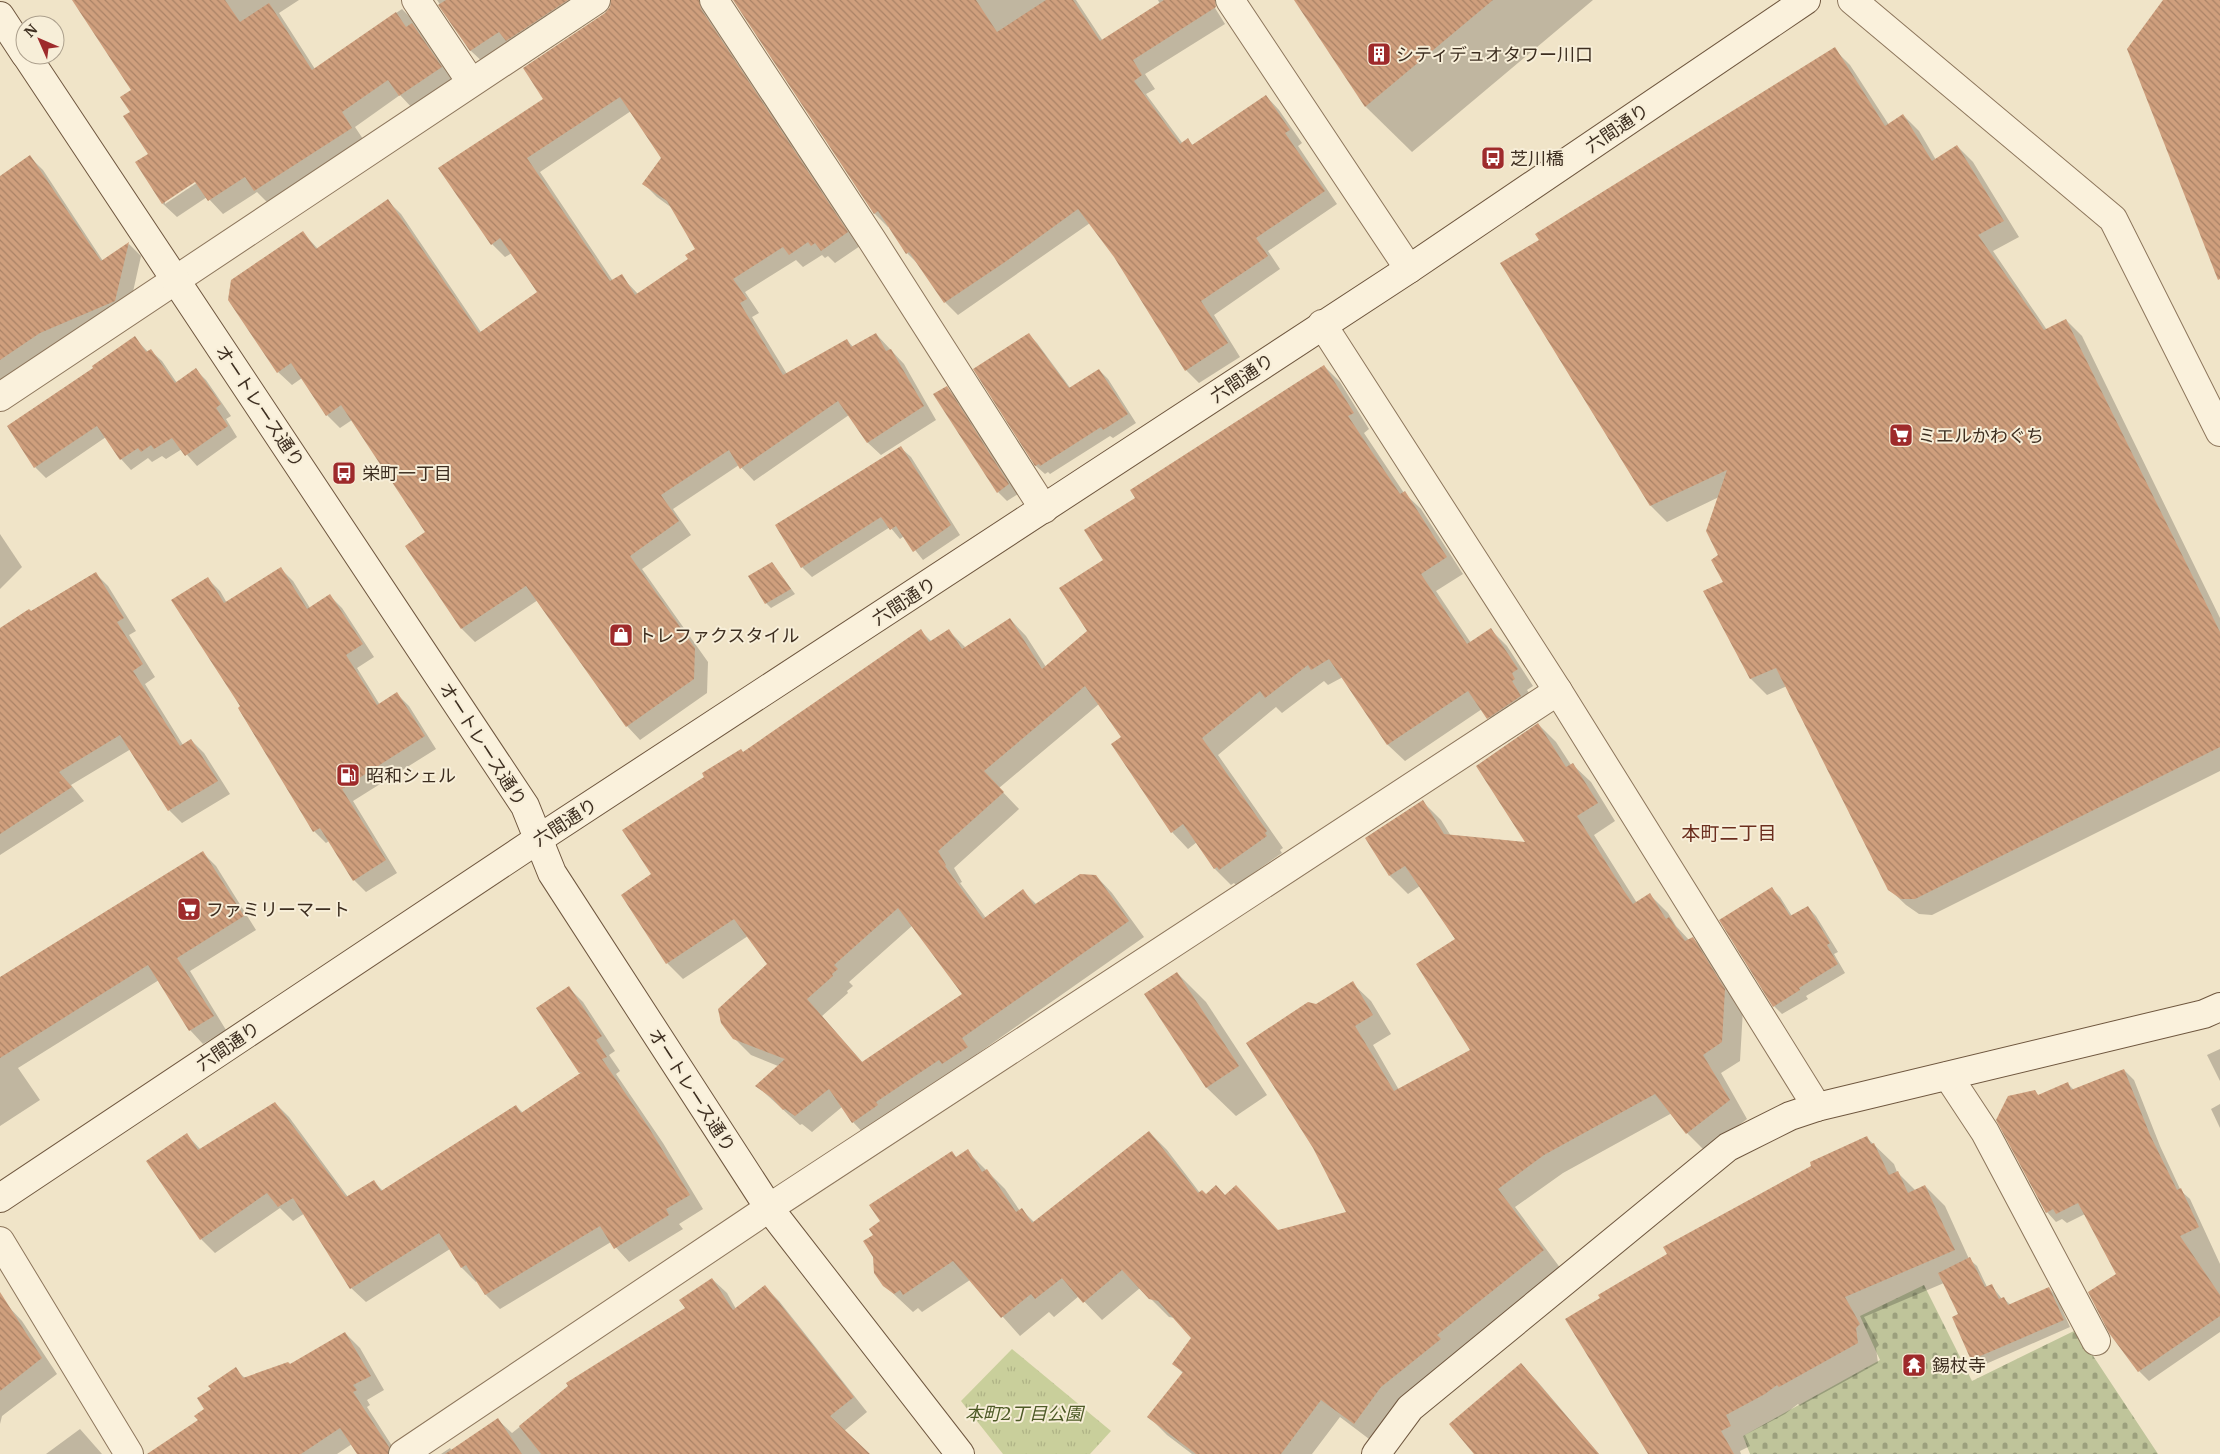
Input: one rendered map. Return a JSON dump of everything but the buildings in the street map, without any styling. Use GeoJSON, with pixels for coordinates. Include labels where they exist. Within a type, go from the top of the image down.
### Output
{"type":"FeatureCollection","features":[{"type":"Feature","properties":{"kind":"street"},"geometry":{"type":"LineString","coordinates":[[416,0],[471,82]]}},
{"type":"Feature","properties":{"kind":"street"},"geometry":{"type":"LineString","coordinates":[[0,397],[175,278],[596,0]]}},
{"type":"Feature","properties":{"kind":"street"},"geometry":{"type":"LineString","coordinates":[[714,0],[872,240],[1044,509]]}},
{"type":"Feature","properties":{"kind":"street"},"geometry":{"type":"LineString","coordinates":[[1230,0],[1409,269]]}},
{"type":"Feature","properties":{"kind":"street","name":"六間通り"},"geometry":{"type":"LineString","coordinates":[[0,1198],[537,840],[1044,509],[1322,324],[1409,269],[1806,0]]}},
{"type":"Feature","properties":{"kind":"street"},"geometry":{"type":"LineString","coordinates":[[1852,0],[2113,219],[2220,432]]}},
{"type":"Feature","properties":{"kind":"street","name":"オートレース通り"},"geometry":{"type":"LineString","coordinates":[[0,16],[15,39]]}},
{"type":"Feature","properties":{"kind":"street","name":"オートレース通り"},"geometry":{"type":"LineString","coordinates":[[32,65],[525,806],[537,840],[552,873],[769,1208],[960,1454]]}},
{"type":"Feature","properties":{"kind":"street"},"geometry":{"type":"LineString","coordinates":[[1322,324],[1558,691],[1817,1107]]}},
{"type":"Feature","properties":{"kind":"street"},"geometry":{"type":"LineString","coordinates":[[403,1454],[769,1208],[1558,691]]}},
{"type":"Feature","properties":{"kind":"street"},"geometry":{"type":"LineString","coordinates":[[1376,1454],[1410,1408],[1728,1147],[1790,1116],[1817,1107],[2204,1014],[2220,1007]]}},
{"type":"Feature","properties":{"kind":"street"},"geometry":{"type":"LineString","coordinates":[[1948,1076],[1985,1132],[2096,1341]]}},
{"type":"Feature","properties":{"kind":"street"},"geometry":{"type":"LineString","coordinates":[[0,1241],[129,1454]]}},
{"type":"Feature","properties":{"kind":"green space","name":"錫杖寺"},"geometry":{"type":"Polygon","coordinates":[[[1924,1285],[1972,1381],[2076,1330],[2158,1454],[1750,1454],[1743,1436],[1880,1360],[1860,1316],[1924,1285]]]}},
{"type":"Feature","properties":{"kind":"green space","name":"本町2丁目公園"},"geometry":{"type":"Polygon","coordinates":[[[1012,1349],[1111,1431],[1090,1454],[1003,1454],[961,1401],[1012,1349]]]}},
{"type":"Feature","properties":{"kind":"place","name":"シティデュオタワー川口"},"geometry":{"type":"Point","coordinates":[1379,54]}},
{"type":"Feature","properties":{"kind":"place","name":"芝川橋"},"geometry":{"type":"Point","coordinates":[1493,158]}},
{"type":"Feature","properties":{"kind":"place","name":"ミエルかわぐち"},"geometry":{"type":"Point","coordinates":[1901,435]}},
{"type":"Feature","properties":{"kind":"place","name":"栄町一丁目"},"geometry":{"type":"Point","coordinates":[344,473]}},
{"type":"Feature","properties":{"kind":"place","name":"トレファクスタイル"},"geometry":{"type":"Point","coordinates":[621,635]}},
{"type":"Feature","properties":{"kind":"place","name":"昭和シェル"},"geometry":{"type":"Point","coordinates":[348,775]}},
{"type":"Feature","properties":{"kind":"place","name":"ファミリーマート"},"geometry":{"type":"Point","coordinates":[189,909]}},
{"type":"Feature","properties":{"kind":"place","name":"錫杖寺"},"geometry":{"type":"Point","coordinates":[1914,1365]}},
{"type":"Feature","properties":{"kind":"district","name":"本町二丁目"},"geometry":{"type":"Point","coordinates":[1729,833]}}]}
